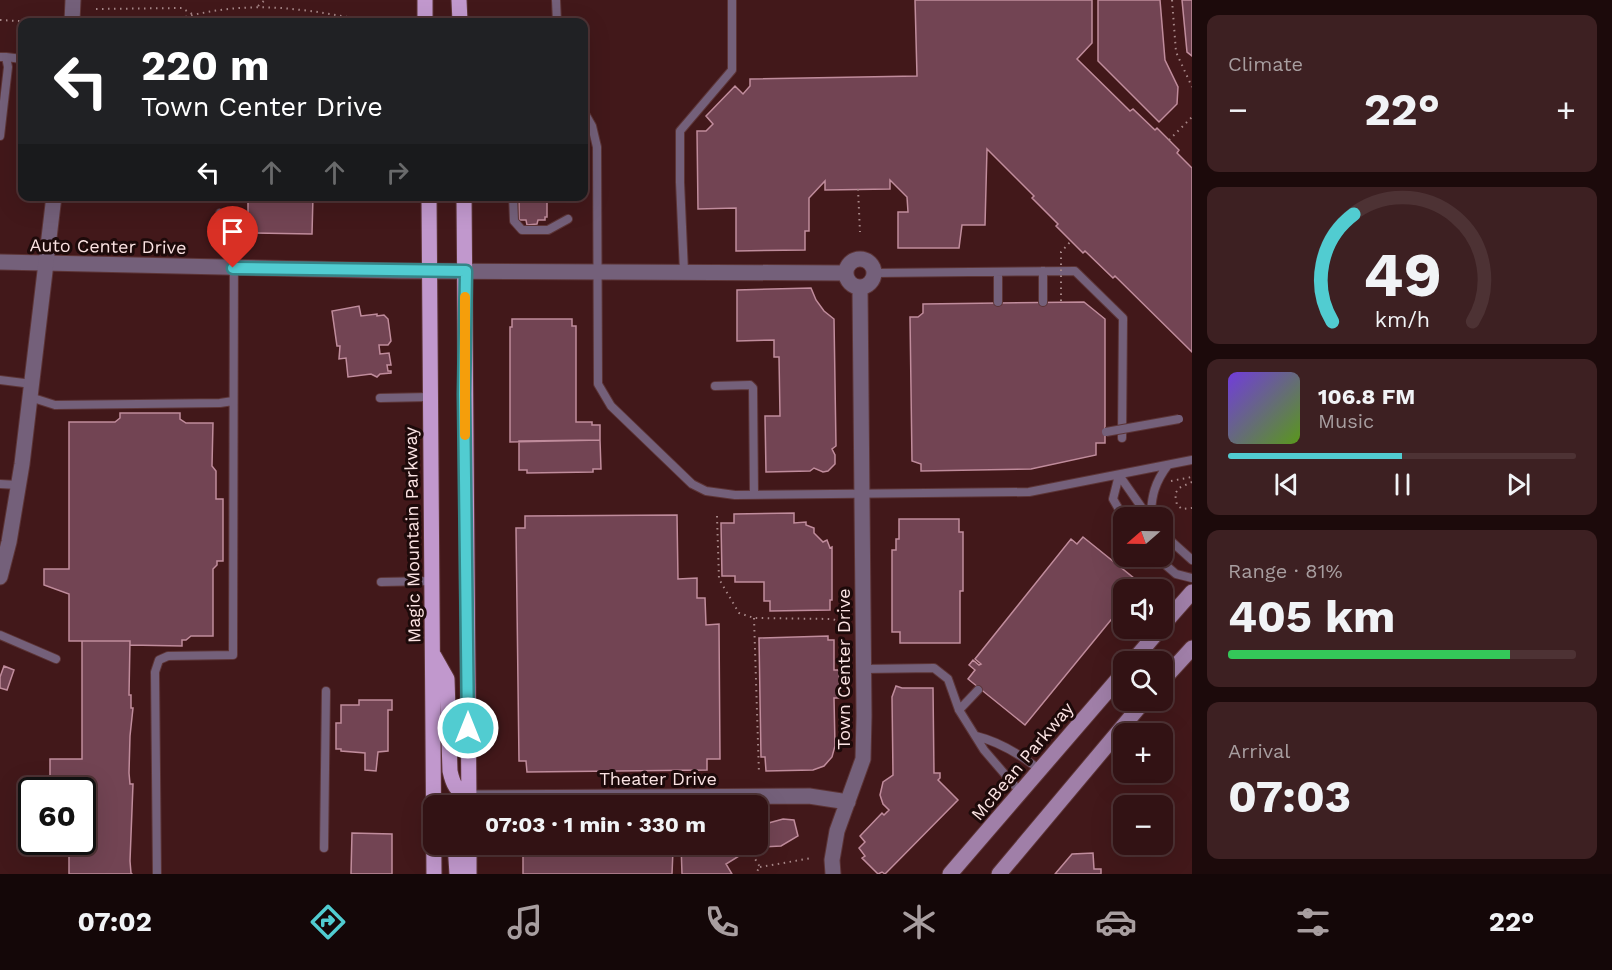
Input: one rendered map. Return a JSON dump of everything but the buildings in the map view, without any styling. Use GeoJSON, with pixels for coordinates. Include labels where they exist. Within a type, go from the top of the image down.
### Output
{"type":"FeatureCollection","features":[{"type":"Feature","properties":{"kind":"main road"},"geometry":{"type":"LineString","coordinates":[[425,0],[425,18]]}},
{"type":"Feature","properties":{"kind":"main road"},"geometry":{"type":"LineString","coordinates":[[459,0],[460,18]]}},
{"type":"Feature","properties":{"kind":"main road","name":"Magic Mountain Parkway"},"geometry":{"type":"LineString","coordinates":[[429,201],[433,795]]}},
{"type":"Feature","properties":{"kind":"main road"},"geometry":{"type":"LineString","coordinates":[[464,201],[469,795]]}},
{"type":"Feature","properties":{"kind":"main road"},"geometry":{"type":"LineString","coordinates":[[1173,614],[1192,592]]}},
{"type":"Feature","properties":{"kind":"main road"},"geometry":{"type":"LineString","coordinates":[[1141,651],[1152,639]]}},
{"type":"Feature","properties":{"kind":"main road"},"geometry":{"type":"LineString","coordinates":[[1173,669],[1192,648]]}},
{"type":"Feature","properties":{"kind":"main road"},"geometry":{"type":"LineString","coordinates":[[432,653],[447,680],[451,778],[462,795]]}},
{"type":"Feature","properties":{"kind":"main road","name":"McBean Parkway"},"geometry":{"type":"LineString","coordinates":[[950,874],[1113,685]]}},
{"type":"Feature","properties":{"kind":"main road"},"geometry":{"type":"LineString","coordinates":[[999,874],[1136,711]]}},
{"type":"Feature","properties":{"kind":"main road","name":"Magic Mountain Parkway"},"geometry":{"type":"LineString","coordinates":[[434,855],[434,874]]}},
{"type":"Feature","properties":{"kind":"main road"},"geometry":{"type":"LineString","coordinates":[[455,855],[457,874]]}},
{"type":"Feature","properties":{"kind":"main road"},"geometry":{"type":"LineString","coordinates":[[469,855],[469,874]]}},
{"type":"Feature","properties":{"kind":"street"},"geometry":{"type":"LineString","coordinates":[[72,18],[74,0]]}},
{"type":"Feature","properties":{"kind":"street"},"geometry":{"type":"LineString","coordinates":[[0,577],[4,541],[18,485],[53,201]]}},
{"type":"Feature","properties":{"kind":"street"},"geometry":{"type":"LineString","coordinates":[[860,259],[870,263],[874,273],[870,284],[860,287],[849,283],[846,273],[850,263],[860,259]]}},
{"type":"Feature","properties":{"kind":"street","name":"Auto Center Drive"},"geometry":{"type":"LineString","coordinates":[[0,262],[430,271]]}},
{"type":"Feature","properties":{"kind":"street"},"geometry":{"type":"LineString","coordinates":[[430,271],[846,273]]}},
{"type":"Feature","properties":{"kind":"street","name":"Town Center Drive"},"geometry":{"type":"LineString","coordinates":[[832,874],[837,831],[863,759],[860,287]]}},
{"type":"Feature","properties":{"kind":"street","name":"Theater Drive"},"geometry":{"type":"LineString","coordinates":[[768,797],[809,796],[848,802]]}},
{"type":"Feature","properties":{"kind":"lane"},"geometry":{"type":"LineString","coordinates":[[556,0],[556,18]]}},
{"type":"Feature","properties":{"kind":"lane"},"geometry":{"type":"LineString","coordinates":[[684,272],[680,132],[732,70],[732,0]]}},
{"type":"Feature","properties":{"kind":"lane"},"geometry":{"type":"LineString","coordinates":[[3,57],[18,59]]}},
{"type":"Feature","properties":{"kind":"lane"},"geometry":{"type":"LineString","coordinates":[[0,136],[8,67],[3,57]]}},
{"type":"Feature","properties":{"kind":"lane"},"geometry":{"type":"LineString","coordinates":[[588,119],[597,147],[598,384],[611,406],[692,484],[717,494],[754,495],[1029,492],[1192,460]]}},
{"type":"Feature","properties":{"kind":"lane"},"geometry":{"type":"LineString","coordinates":[[513,201],[514,220],[522,230],[548,230],[568,219]]}},
{"type":"Feature","properties":{"kind":"lane"},"geometry":{"type":"LineString","coordinates":[[157,874],[155,672],[159,660],[168,656],[234,656],[232,219],[220,213]]}},
{"type":"Feature","properties":{"kind":"lane"},"geometry":{"type":"LineString","coordinates":[[1043,271],[1043,302]]}},
{"type":"Feature","properties":{"kind":"lane"},"geometry":{"type":"LineString","coordinates":[[874,273],[1075,271],[1123,318],[1122,438]]}},
{"type":"Feature","properties":{"kind":"lane"},"geometry":{"type":"LineString","coordinates":[[998,272],[998,303]]}},
{"type":"Feature","properties":{"kind":"lane"},"geometry":{"type":"LineString","coordinates":[[0,380],[31,390],[55,405],[233,401]]}},
{"type":"Feature","properties":{"kind":"lane"},"geometry":{"type":"LineString","coordinates":[[715,386],[750,385],[753,388],[754,495]]}},
{"type":"Feature","properties":{"kind":"lane"},"geometry":{"type":"LineString","coordinates":[[381,398],[429,397]]}},
{"type":"Feature","properties":{"kind":"lane"},"geometry":{"type":"LineString","coordinates":[[1106,432],[1179,419]]}},
{"type":"Feature","properties":{"kind":"lane"},"geometry":{"type":"LineString","coordinates":[[1151,507],[1153,491],[1158,478],[1168,465]]}},
{"type":"Feature","properties":{"kind":"lane"},"geometry":{"type":"LineString","coordinates":[[1119,475],[1142,507]]}},
{"type":"Feature","properties":{"kind":"lane"},"geometry":{"type":"LineString","coordinates":[[1118,507],[1113,499],[1119,475]]}},
{"type":"Feature","properties":{"kind":"lane"},"geometry":{"type":"LineString","coordinates":[[0,484],[18,485]]}},
{"type":"Feature","properties":{"kind":"lane"},"geometry":{"type":"LineString","coordinates":[[1173,543],[1192,560]]}},
{"type":"Feature","properties":{"kind":"lane"},"geometry":{"type":"LineString","coordinates":[[1168,567],[1176,574],[1192,578]]}},
{"type":"Feature","properties":{"kind":"lane"},"geometry":{"type":"LineString","coordinates":[[381,582],[432,581]]}},
{"type":"Feature","properties":{"kind":"lane"},"geometry":{"type":"LineString","coordinates":[[0,635],[56,658]]}},
{"type":"Feature","properties":{"kind":"lane"},"geometry":{"type":"LineString","coordinates":[[863,669],[934,668],[948,679],[959,710],[984,750],[1021,793]]}},
{"type":"Feature","properties":{"kind":"lane"},"geometry":{"type":"LineString","coordinates":[[959,710],[978,690]]}},
{"type":"Feature","properties":{"kind":"lane"},"geometry":{"type":"LineString","coordinates":[[324,848],[326,691]]}},
{"type":"Feature","properties":{"kind":"lane"},"geometry":{"type":"LineString","coordinates":[[976,736],[987,738],[1020,754],[1040,770]]}},
{"type":"Feature","properties":{"kind":"path"},"geometry":{"type":"LineString","coordinates":[[258,6],[265,0]]}},
{"type":"Feature","properties":{"kind":"path"},"geometry":{"type":"LineString","coordinates":[[1172,0],[1176,52],[1192,87]]}},
{"type":"Feature","properties":{"kind":"path"},"geometry":{"type":"LineString","coordinates":[[182,18],[220,9],[258,6],[302,10],[349,18]]}},
{"type":"Feature","properties":{"kind":"path"},"geometry":{"type":"LineString","coordinates":[[96,9],[182,8],[192,15]]}},
{"type":"Feature","properties":{"kind":"path"},"geometry":{"type":"LineString","coordinates":[[0,20],[18,21]]}},
{"type":"Feature","properties":{"kind":"path"},"geometry":{"type":"LineString","coordinates":[[1169,140],[1192,117]]}},
{"type":"Feature","properties":{"kind":"path"},"geometry":{"type":"LineString","coordinates":[[858,189],[860,232]]}},
{"type":"Feature","properties":{"kind":"path"},"geometry":{"type":"LineString","coordinates":[[1061,302],[1061,252],[1071,242]]}},
{"type":"Feature","properties":{"kind":"path"},"geometry":{"type":"LineString","coordinates":[[1170,481],[1192,477]]}},
{"type":"Feature","properties":{"kind":"path"},"geometry":{"type":"LineString","coordinates":[[1192,482],[1179,488],[1174,494],[1177,505],[1182,508],[1192,508]]}},
{"type":"Feature","properties":{"kind":"path"},"geometry":{"type":"LineString","coordinates":[[717,516],[719,579],[739,613],[754,618],[832,619],[843,622]]}},
{"type":"Feature","properties":{"kind":"path"},"geometry":{"type":"LineString","coordinates":[[754,618],[759,774]]}},
{"type":"Feature","properties":{"kind":"path"},"geometry":{"type":"LineString","coordinates":[[753,855],[760,867]]}},
{"type":"Feature","properties":{"kind":"path"},"geometry":{"type":"LineString","coordinates":[[754,874],[760,867],[812,858]]}},
{"type":"Feature","properties":{"kind":"slow traffic"},"geometry":{"type":"LineString","coordinates":[[465,297],[465,435]]}},
{"type":"Feature","properties":{"kind":"route"},"geometry":{"type":"LineString","coordinates":[[233,268],[466,271],[464,394],[468,728]]}}]}
